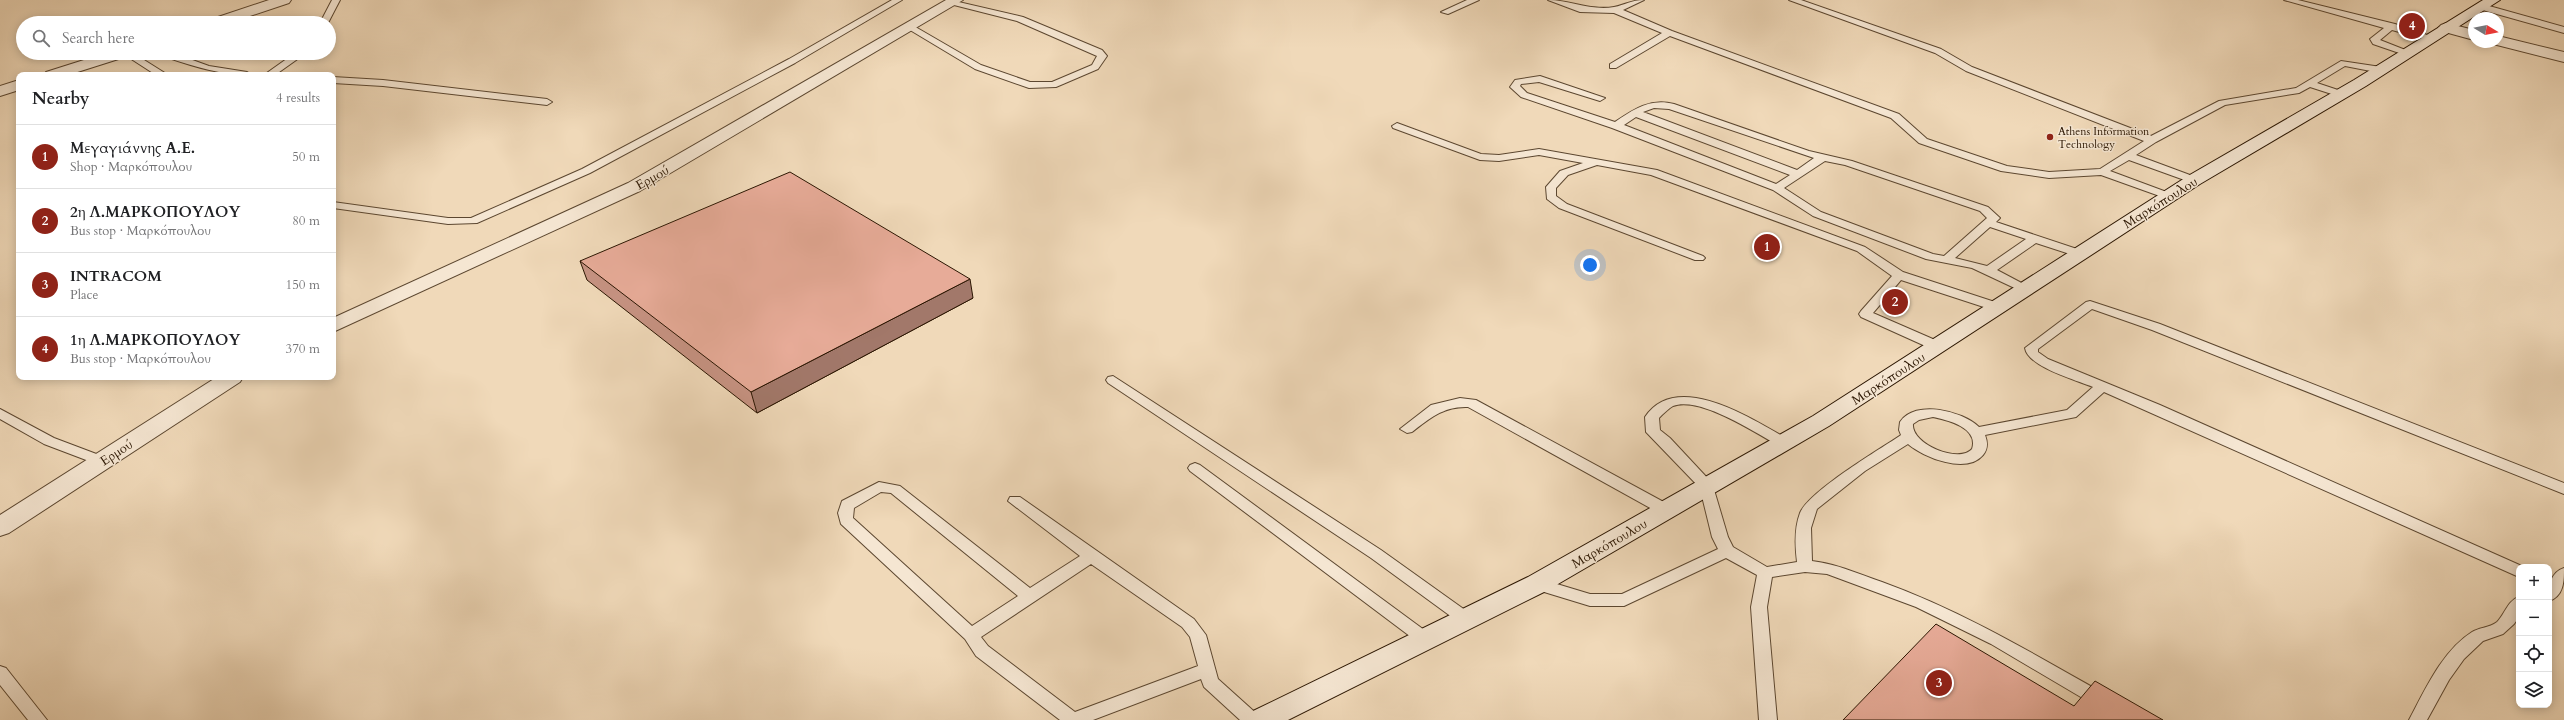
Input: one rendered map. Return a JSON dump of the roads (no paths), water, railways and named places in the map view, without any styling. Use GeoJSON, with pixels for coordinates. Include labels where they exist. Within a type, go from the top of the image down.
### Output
{"type":"FeatureCollection","features":[{"type":"Feature","properties":{"kind":"main road"},"geometry":{"type":"LineString","coordinates":[[235,16],[284,0]]}},
{"type":"Feature","properties":{"kind":"main road","name":"Ερμού"},"geometry":{"type":"LineString","coordinates":[[336,325],[634,187],[955,1]]}},
{"type":"Feature","properties":{"kind":"main road","name":"Μαρκόπουλου"},"geometry":{"type":"LineString","coordinates":[[1261,720],[1537,584],[1784,443],[1938,346],[2168,196],[2342,94],[2487,4]]}},
{"type":"Feature","properties":{"kind":"main road"},"geometry":{"type":"LineString","coordinates":[[2439,33],[2468,35]]}},
{"type":"Feature","properties":{"kind":"main road"},"geometry":{"type":"LineString","coordinates":[[2504,42],[2564,57]]}},
{"type":"Feature","properties":{"kind":"main road"},"geometry":{"type":"LineString","coordinates":[[62,72],[100,60]]}},
{"type":"Feature","properties":{"kind":"main road"},"geometry":{"type":"LineString","coordinates":[[0,91],[16,86]]}},
{"type":"Feature","properties":{"kind":"main road","name":"Ερμού"},"geometry":{"type":"LineString","coordinates":[[0,527],[227,380]]}},
{"type":"Feature","properties":{"kind":"lane"},"geometry":{"type":"LineString","coordinates":[[328,16],[336,0]]}},
{"type":"Feature","properties":{"kind":"lane"},"geometry":{"type":"LineString","coordinates":[[336,205],[448,221],[473,221],[586,171],[792,61],[898,0]]}},
{"type":"Feature","properties":{"kind":"lane"},"geometry":{"type":"LineString","coordinates":[[1444,12],[1475,0]]}},
{"type":"Feature","properties":{"kind":"lane"},"geometry":{"type":"LineString","coordinates":[[1552,0],[1580,9],[1615,10],[1669,33],[1895,116],[1905,123],[1923,141],[2005,170],[2049,175],[2102,172],[2168,196]]}},
{"type":"Feature","properties":{"kind":"lane"},"geometry":{"type":"LineString","coordinates":[[1615,10],[1640,0]]}},
{"type":"Feature","properties":{"kind":"lane"},"geometry":{"type":"LineString","coordinates":[[1793,0],[1812,1],[1875,20]]}},
{"type":"Feature","properties":{"kind":"lane"},"geometry":{"type":"LineString","coordinates":[[2288,0],[2392,26],[2439,33]]}},
{"type":"Feature","properties":{"kind":"lane"},"geometry":{"type":"LineString","coordinates":[[909,27],[978,67],[1029,85],[1053,85],[1095,67],[1102,56],[1099,52],[1020,19],[955,1]]}},
{"type":"Feature","properties":{"kind":"lane"},"geometry":{"type":"LineString","coordinates":[[1812,1],[1938,51],[1969,69],[2152,140]]}},
{"type":"Feature","properties":{"kind":"lane"},"geometry":{"type":"LineString","coordinates":[[2487,4],[2564,30]]}},
{"type":"Feature","properties":{"kind":"lane"},"geometry":{"type":"LineString","coordinates":[[2392,26],[2375,39],[2376,42],[2408,52]]}},
{"type":"Feature","properties":{"kind":"lane"},"geometry":{"type":"LineString","coordinates":[[1613,66],[1669,33]]}},
{"type":"Feature","properties":{"kind":"lane"},"geometry":{"type":"LineString","coordinates":[[138,60],[158,72]]}},
{"type":"Feature","properties":{"kind":"lane"},"geometry":{"type":"LineString","coordinates":[[182,60],[207,68],[229,72]]}},
{"type":"Feature","properties":{"kind":"lane"},"geometry":{"type":"LineString","coordinates":[[273,72],[291,60]]}},
{"type":"Feature","properties":{"kind":"lane"},"geometry":{"type":"LineString","coordinates":[[2102,172],[2152,140],[2222,103],[2300,90],[2344,63],[2381,70]]}},
{"type":"Feature","properties":{"kind":"lane"},"geometry":{"type":"LineString","coordinates":[[1600,98],[1540,79],[1518,82],[1515,87],[1524,95],[1616,126],[1777,188],[1817,214],[1930,257],[1975,265],[2025,288]]}},
{"type":"Feature","properties":{"kind":"lane"},"geometry":{"type":"LineString","coordinates":[[336,80],[383,83],[547,102]]}},
{"type":"Feature","properties":{"kind":"lane"},"geometry":{"type":"LineString","coordinates":[[2309,84],[2342,94]]}},
{"type":"Feature","properties":{"kind":"lane"},"geometry":{"type":"LineString","coordinates":[[1616,126],[1635,113],[1656,103],[1671,106],[1806,153],[1823,157],[1984,209],[1994,218],[1947,259]]}},
{"type":"Feature","properties":{"kind":"lane"},"geometry":{"type":"LineString","coordinates":[[1635,113],[1798,174]]}},
{"type":"Feature","properties":{"kind":"lane"},"geometry":{"type":"LineString","coordinates":[[1397,126],[1480,157],[1499,158],[1539,152],[1593,163],[1653,172],[1860,249],[1899,275],[1997,307]]}},
{"type":"Feature","properties":{"kind":"lane"},"geometry":{"type":"LineString","coordinates":[[2128,156],[2194,180]]}},
{"type":"Feature","properties":{"kind":"lane"},"geometry":{"type":"LineString","coordinates":[[1777,188],[1823,157]]}},
{"type":"Feature","properties":{"kind":"lane"},"geometry":{"type":"LineString","coordinates":[[1593,163],[1564,173],[1551,187],[1551,197],[1563,206],[1699,258]]}},
{"type":"Feature","properties":{"kind":"lane"},"geometry":{"type":"LineString","coordinates":[[1988,223],[2034,240],[2080,253]]}},
{"type":"Feature","properties":{"kind":"lane"},"geometry":{"type":"LineString","coordinates":[[1988,271],[2034,240]]}},
{"type":"Feature","properties":{"kind":"lane"},"geometry":{"type":"LineString","coordinates":[[1899,275],[1864,314],[1938,346]]}},
{"type":"Feature","properties":{"kind":"lane"},"geometry":{"type":"LineString","coordinates":[[2516,570],[2367,502],[2102,386],[2043,362],[2032,354],[2031,348],[2090,305],[2156,327],[2564,488]]}},
{"type":"Feature","properties":{"kind":"lane"},"geometry":{"type":"LineString","coordinates":[[1113,380],[1376,554],[1466,619]]}},
{"type":"Feature","properties":{"kind":"lane"},"geometry":{"type":"LineString","coordinates":[[1977,432],[2071,414],[2102,386]]}},
{"type":"Feature","properties":{"kind":"lane"},"geometry":{"type":"LineString","coordinates":[[1784,443],[1722,412],[1692,400],[1669,403],[1652,417],[1653,432],[1665,441],[1707,486],[1720,537],[1727,551],[1765,573],[1805,566],[1829,570],[1922,603],[1997,640],[2117,709]]}},
{"type":"Feature","properties":{"kind":"lane"},"geometry":{"type":"LineString","coordinates":[[1407,429],[1438,406],[1452,402],[1471,403],[1666,510]]}},
{"type":"Feature","properties":{"kind":"lane"},"geometry":{"type":"LineString","coordinates":[[0,412],[26,431],[51,443],[102,461]]}},
{"type":"Feature","properties":{"kind":"lane"},"geometry":{"type":"LineString","coordinates":[[1933,413],[1952,417],[1977,432],[1982,440],[1982,447],[1979,453],[1961,460],[1949,459],[1924,451],[1908,437],[1905,429],[1907,422],[1912,417],[1921,414],[1933,413]]}},
{"type":"Feature","properties":{"kind":"lane"},"geometry":{"type":"LineString","coordinates":[[1805,566],[1802,534],[1806,514],[1811,506],[1860,468],[1908,437]]}},
{"type":"Feature","properties":{"kind":"lane"},"geometry":{"type":"LineString","coordinates":[[1195,468],[1425,639]]}},
{"type":"Feature","properties":{"kind":"lane"},"geometry":{"type":"LineString","coordinates":[[1029,596],[895,489],[879,487],[847,505],[845,513],[846,520],[971,634],[982,651],[1074,720],[1206,670]]}},
{"type":"Feature","properties":{"kind":"lane"},"geometry":{"type":"LineString","coordinates":[[1015,502],[1188,623],[1198,635],[1210,682],[1252,720]]}},
{"type":"Feature","properties":{"kind":"lane"},"geometry":{"type":"LineString","coordinates":[[1537,584],[1590,600],[1624,600],[1727,551]]}},
{"type":"Feature","properties":{"kind":"lane"},"geometry":{"type":"LineString","coordinates":[[971,634],[1091,556]]}},
{"type":"Feature","properties":{"kind":"lane"},"geometry":{"type":"LineString","coordinates":[[1765,573],[1759,607],[1768,720]]}},
{"type":"Feature","properties":{"kind":"lane"},"geometry":{"type":"LineString","coordinates":[[2418,720],[2434,690],[2460,652],[2477,637],[2495,631],[2506,623],[2516,608]]}},
{"type":"Feature","properties":{"kind":"lane"},"geometry":{"type":"LineString","coordinates":[[0,673],[38,720]]}},
{"type":"Feature","properties":{"kind":"place","name":"1η Λ.ΜΑΡΚΟΠΟΥΛΟΥ"},"geometry":{"type":"Point","coordinates":[2412,26]}},
{"type":"Feature","properties":{"kind":"place","name":"Athens Information Technology"},"geometry":{"type":"Point","coordinates":[2050,137]}},
{"type":"Feature","properties":{"kind":"place","name":"Μεγαγιάννης Α.Ε."},"geometry":{"type":"Point","coordinates":[1767,247]}},
{"type":"Feature","properties":{"kind":"place","name":"2η Λ.ΜΑΡΚΟΠΟΥΛΟΥ"},"geometry":{"type":"Point","coordinates":[1895,302]}},
{"type":"Feature","properties":{"kind":"place","name":"INTRACOM"},"geometry":{"type":"Point","coordinates":[1939,683]}}]}
